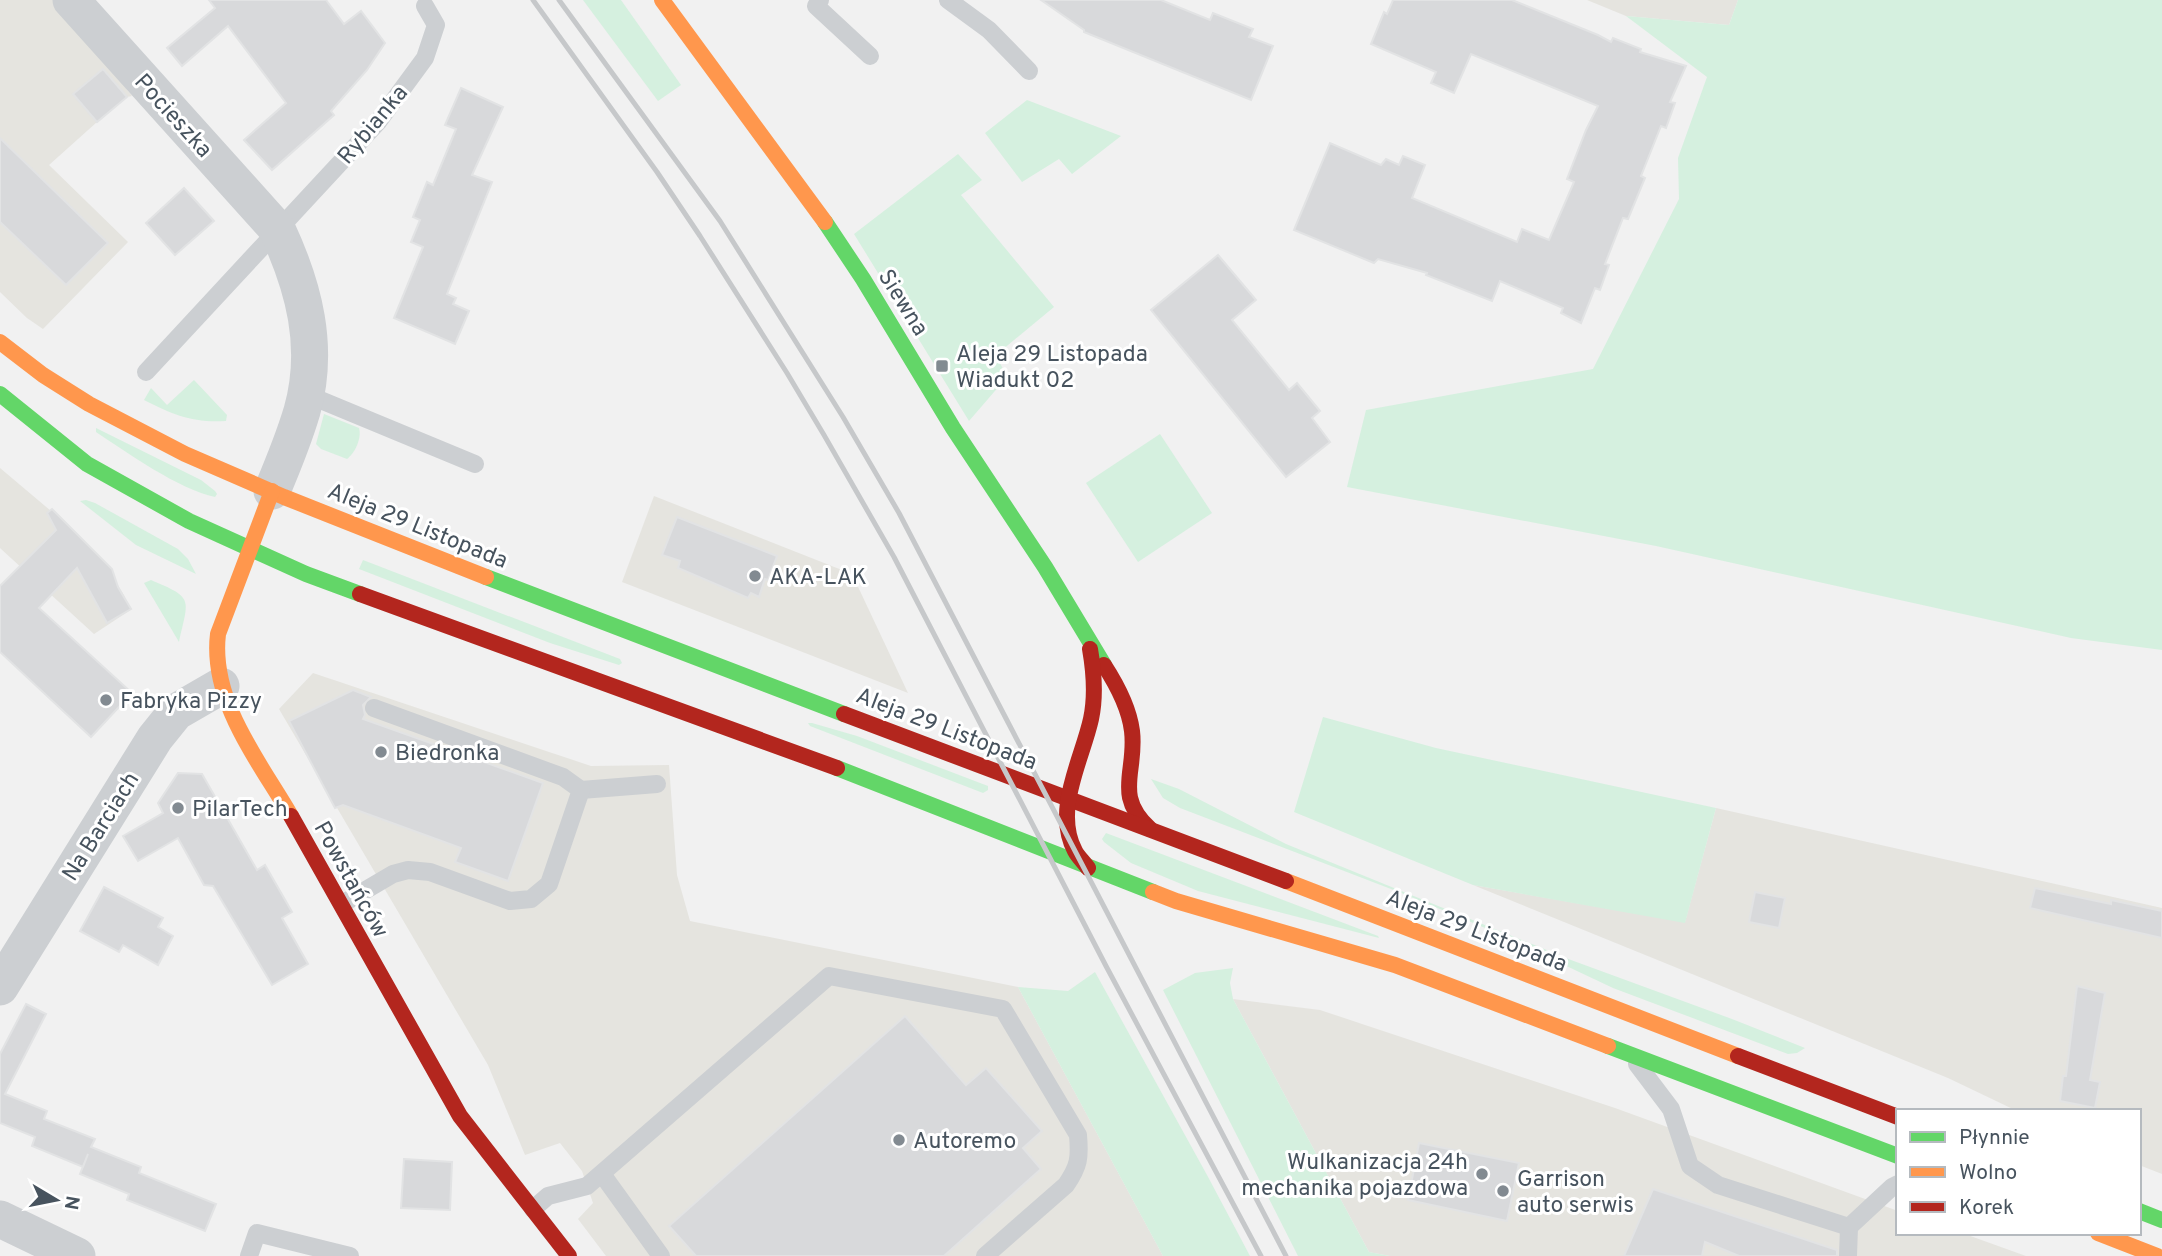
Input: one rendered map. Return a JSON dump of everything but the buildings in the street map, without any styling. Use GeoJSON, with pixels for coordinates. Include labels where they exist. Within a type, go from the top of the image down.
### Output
{"type":"FeatureCollection","features":[{"type":"Feature","properties":{"kind":"main road","name":"Siewna"},"geometry":{"type":"LineString","coordinates":[[662,0],[830,228],[1116,684],[1130,716],[1133,752],[1129,787],[1132,810],[1150,829]]}},
{"type":"Feature","properties":{"kind":"main road","name":"Aleja 29 Listopada"},"geometry":{"type":"LineString","coordinates":[[0,342],[62,388],[110,416],[192,458],[272,491],[632,635],[1150,829],[1896,1116]]}},
{"type":"Feature","properties":{"kind":"main road"},"geometry":{"type":"LineString","coordinates":[[0,394],[87,464],[142,497],[306,574],[788,750],[1176,901],[1395,965],[1896,1155]]}},
{"type":"Feature","properties":{"kind":"main road","name":"Powstańców"},"geometry":{"type":"LineString","coordinates":[[272,491],[218,634],[216,661],[222,686],[238,726],[342,904],[460,1116],[533,1209],[561,1253]]}},
{"type":"Feature","properties":{"kind":"main road","name":"Siewna"},"geometry":{"type":"LineString","coordinates":[[1088,640],[1094,682],[1093,709],[1066,819],[1083,834],[1111,815],[1129,787]]}},
{"type":"Feature","properties":{"kind":"main road"},"geometry":{"type":"LineString","coordinates":[[1016,839],[1043,844],[1083,834],[1077,855],[1088,867]]}},
{"type":"Feature","properties":{"kind":"main road"},"geometry":{"type":"LineString","coordinates":[[2141,1212],[2162,1220]]}},
{"type":"Feature","properties":{"kind":"main road"},"geometry":{"type":"LineString","coordinates":[[2103,1235],[2157,1256]]}},
{"type":"Feature","properties":{"kind":"street","name":"Pocieszka"},"geometry":{"type":"LineString","coordinates":[[71,0],[277,229]]}},
{"type":"Feature","properties":{"kind":"street"},"geometry":{"type":"LineString","coordinates":[[272,491],[306,394],[309,342],[305,306],[291,259],[277,229]]}},
{"type":"Feature","properties":{"kind":"street","name":"Na Barciach"},"geometry":{"type":"LineString","coordinates":[[0,987],[155,738],[176,712],[222,686]]}},
{"type":"Feature","properties":{"kind":"street"},"geometry":{"type":"LineString","coordinates":[[0,1219],[36,1247],[77,1256]]}},
{"type":"Feature","properties":{"kind":"lane"},"geometry":{"type":"LineString","coordinates":[[820,0],[816,6],[870,56]]}},
{"type":"Feature","properties":{"kind":"lane"},"geometry":{"type":"LineString","coordinates":[[948,0],[989,30],[1029,71]]}},
{"type":"Feature","properties":{"kind":"lane","name":"Rybianka"},"geometry":{"type":"LineString","coordinates":[[146,372],[378,122],[425,58],[436,25],[425,6]]}},
{"type":"Feature","properties":{"kind":"lane"},"geometry":{"type":"LineString","coordinates":[[306,394],[475,464]]}},
{"type":"Feature","properties":{"kind":"lane"},"geometry":{"type":"LineString","coordinates":[[374,708],[563,777],[580,790],[657,784]]}},
{"type":"Feature","properties":{"kind":"lane"},"geometry":{"type":"LineString","coordinates":[[342,904],[393,874],[408,870],[430,872],[510,901],[531,899],[549,884],[580,790]]}},
{"type":"Feature","properties":{"kind":"lane"},"geometry":{"type":"LineString","coordinates":[[533,1209],[548,1196],[587,1186],[828,976],[1003,1009],[1078,1135],[1080,1155],[1075,1171],[1066,1185],[985,1256]]}},
{"type":"Feature","properties":{"kind":"lane"},"geometry":{"type":"LineString","coordinates":[[1626,1052],[1671,1109],[1690,1166],[1718,1185],[1849,1227]]}},
{"type":"Feature","properties":{"kind":"lane"},"geometry":{"type":"LineString","coordinates":[[602,1174],[661,1256]]}},
{"type":"Feature","properties":{"kind":"lane"},"geometry":{"type":"LineString","coordinates":[[1848,1256],[1849,1227],[1896,1185]]}},
{"type":"Feature","properties":{"kind":"lane"},"geometry":{"type":"LineString","coordinates":[[249,1256],[257,1233],[350,1256]]}},
{"type":"Feature","properties":{"kind":"shaded area"},"geometry":{"type":"Polygon","coordinates":[[[0,0],[57,0],[132,96],[127,97],[49,165],[128,242],[43,329],[0,292],[0,0]]]}},
{"type":"Feature","properties":{"kind":"shaded area"},"geometry":{"type":"Polygon","coordinates":[[[1587,0],[1738,0],[1729,25],[1626,16],[1587,0]]]}},
{"type":"Feature","properties":{"kind":"shaded area"},"geometry":{"type":"Polygon","coordinates":[[[0,468],[94,551],[132,609],[94,634],[0,548],[0,468]]]}},
{"type":"Feature","properties":{"kind":"shaded area"},"geometry":{"type":"Polygon","coordinates":[[[654,496],[852,574],[908,693],[622,582],[654,496]]]}},
{"type":"Feature","properties":{"kind":"shaded area"},"geometry":{"type":"Polygon","coordinates":[[[313,673],[591,766],[669,765],[677,875],[690,921],[1018,987],[1163,1256],[606,1256],[578,1219],[593,1203],[582,1171],[560,1143],[525,1155],[488,1065],[279,709],[313,673]]]}},
{"type":"Feature","properties":{"kind":"shaded area"},"geometry":{"type":"Polygon","coordinates":[[[1716,808],[2162,908],[2162,1174],[2141,1166],[2141,1109],[2013,1109],[1948,1078],[1473,885],[1685,922],[1716,808]]]}},
{"type":"Feature","properties":{"kind":"shaded area"},"geometry":{"type":"Polygon","coordinates":[[[1233,999],[1320,1010],[1615,1108],[1896,1210],[1896,1235],[1968,1235],[2026,1256],[1390,1256],[1369,1252],[1233,999]]]}},
{"type":"Feature","properties":{"kind":"green space"},"geometry":{"type":"Polygon","coordinates":[[[583,0],[621,0],[681,85],[658,101],[583,0]]]}},
{"type":"Feature","properties":{"kind":"green space"},"geometry":{"type":"Polygon","coordinates":[[[1738,0],[2162,0],[2162,650],[2071,638],[1656,546],[1347,487],[1366,410],[1593,369],[1679,199],[1678,158],[1707,77],[1626,16],[1729,25],[1738,0]]]}},
{"type":"Feature","properties":{"kind":"green space"},"geometry":{"type":"Polygon","coordinates":[[[1027,100],[1121,136],[1072,174],[1059,159],[1022,182],[985,133],[1027,100]]]}},
{"type":"Feature","properties":{"kind":"green space"},"geometry":{"type":"Polygon","coordinates":[[[958,154],[982,180],[961,195],[1054,307],[996,355],[1007,377],[969,421],[854,234],[958,154]]]}},
{"type":"Feature","properties":{"kind":"green space"},"geometry":{"type":"Polygon","coordinates":[[[194,380],[227,415],[226,421],[203,421],[183,417],[144,400],[151,388],[167,405],[194,380]]]}},
{"type":"Feature","properties":{"kind":"green space"},"geometry":{"type":"Polygon","coordinates":[[[324,414],[359,428],[357,445],[347,459],[321,449],[316,444],[324,414]]]}},
{"type":"Feature","properties":{"kind":"green space"},"geometry":{"type":"Polygon","coordinates":[[[96,428],[201,480],[217,494],[215,497],[201,493],[170,479],[96,432],[96,428]]]}},
{"type":"Feature","properties":{"kind":"green space"},"geometry":{"type":"Polygon","coordinates":[[[1160,434],[1212,513],[1138,562],[1086,483],[1160,434]]]}},
{"type":"Feature","properties":{"kind":"green space"},"geometry":{"type":"Polygon","coordinates":[[[86,500],[178,549],[188,559],[196,574],[136,545],[80,501],[86,500]]]}},
{"type":"Feature","properties":{"kind":"green space"},"geometry":{"type":"Polygon","coordinates":[[[363,560],[620,659],[622,663],[619,665],[550,643],[359,569],[363,560]]]}},
{"type":"Feature","properties":{"kind":"green space"},"geometry":{"type":"Polygon","coordinates":[[[151,580],[175,591],[185,601],[185,616],[179,642],[144,583],[151,580]]]}},
{"type":"Feature","properties":{"kind":"green space"},"geometry":{"type":"Polygon","coordinates":[[[1323,717],[1436,748],[1716,808],[1685,923],[1473,885],[1294,812],[1323,717]]]}},
{"type":"Feature","properties":{"kind":"green space"},"geometry":{"type":"Polygon","coordinates":[[[808,723],[857,736],[988,786],[988,790],[983,793],[808,723]]]}},
{"type":"Feature","properties":{"kind":"green space"},"geometry":{"type":"Polygon","coordinates":[[[1151,779],[1179,789],[1286,844],[1571,960],[1805,1048],[1788,1054],[1613,988],[1490,930],[1404,894],[1180,808],[1163,798],[1151,779]]]}},
{"type":"Feature","properties":{"kind":"green space"},"geometry":{"type":"Polygon","coordinates":[[[1106,833],[1379,938],[1198,891],[1131,863],[1104,842],[1102,839],[1106,833]]]}},
{"type":"Feature","properties":{"kind":"green space"},"geometry":{"type":"Polygon","coordinates":[[[1233,968],[1230,983],[1233,999],[1369,1252],[1390,1256],[1298,1256],[1163,990],[1195,973],[1233,968]]]}},
{"type":"Feature","properties":{"kind":"green space"},"geometry":{"type":"Polygon","coordinates":[[[1095,972],[1250,1256],[1163,1256],[1018,987],[1068,991],[1095,972]]]}},
{"type":"Feature","properties":{"kind":"railway"},"geometry":{"type":"LineString","coordinates":[[533,0],[700,236],[824,435],[894,557],[1106,966],[1261,1256]]}},
{"type":"Feature","properties":{"kind":"railway"},"geometry":{"type":"LineString","coordinates":[[559,0],[720,221],[843,417],[899,513],[1286,1256]]}},
{"type":"Feature","properties":{"kind":"traffic: fast"},"geometry":{"type":"LineString","coordinates":[[825,222],[863,279],[953,428],[1045,567],[1104,665]]}},
{"type":"Feature","properties":{"kind":"traffic: fast"},"geometry":{"type":"LineString","coordinates":[[0,394],[87,464],[189,521],[306,574],[360,594]]}},
{"type":"Feature","properties":{"kind":"traffic: fast"},"geometry":{"type":"LineString","coordinates":[[486,577],[844,714]]}},
{"type":"Feature","properties":{"kind":"traffic: fast"},"geometry":{"type":"LineString","coordinates":[[837,768],[1153,892]]}},
{"type":"Feature","properties":{"kind":"traffic: fast"},"geometry":{"type":"LineString","coordinates":[[1608,1046],[1896,1155]]}},
{"type":"Feature","properties":{"kind":"traffic: fast"},"geometry":{"type":"LineString","coordinates":[[2141,1212],[2162,1220]]}},
{"type":"Feature","properties":{"kind":"traffic: slow"},"geometry":{"type":"LineString","coordinates":[[662,0],[825,222]]}},
{"type":"Feature","properties":{"kind":"traffic: slow"},"geometry":{"type":"LineString","coordinates":[[0,342],[43,375],[89,404],[185,454],[284,497],[486,577]]}},
{"type":"Feature","properties":{"kind":"traffic: slow"},"geometry":{"type":"LineString","coordinates":[[272,491],[218,634],[218,659],[229,707],[252,752],[291,816]]}},
{"type":"Feature","properties":{"kind":"traffic: slow"},"geometry":{"type":"LineString","coordinates":[[1286,881],[1738,1056]]}},
{"type":"Feature","properties":{"kind":"traffic: slow"},"geometry":{"type":"LineString","coordinates":[[1153,892],[1395,965],[1608,1046]]}},
{"type":"Feature","properties":{"kind":"traffic: slow"},"geometry":{"type":"LineString","coordinates":[[2103,1235],[2157,1256]]}},
{"type":"Feature","properties":{"kind":"traffic: jam"},"geometry":{"type":"LineString","coordinates":[[360,594],[837,768]]}},
{"type":"Feature","properties":{"kind":"traffic: jam"},"geometry":{"type":"LineString","coordinates":[[1088,868],[1075,851],[1067,819],[1071,785],[1093,710],[1094,684],[1090,649]]}},
{"type":"Feature","properties":{"kind":"traffic: jam"},"geometry":{"type":"LineString","coordinates":[[1104,665],[1122,696],[1132,731],[1129,783],[1132,805],[1150,829]]}},
{"type":"Feature","properties":{"kind":"traffic: jam"},"geometry":{"type":"LineString","coordinates":[[844,714],[1286,881]]}},
{"type":"Feature","properties":{"kind":"traffic: jam"},"geometry":{"type":"LineString","coordinates":[[291,816],[460,1116],[569,1256]]}},
{"type":"Feature","properties":{"kind":"traffic: jam"},"geometry":{"type":"LineString","coordinates":[[1738,1056],[1896,1116]]}},
{"type":"Feature","properties":{"kind":"place","name":"Aleja 29 Listopada Wiadukt 02"},"geometry":{"type":"Point","coordinates":[942,366]}},
{"type":"Feature","properties":{"kind":"place","name":"AKA-LAK"},"geometry":{"type":"Point","coordinates":[755,576]}},
{"type":"Feature","properties":{"kind":"place","name":"Fabryka Pizzy"},"geometry":{"type":"Point","coordinates":[106,700]}},
{"type":"Feature","properties":{"kind":"place","name":"Biedronka"},"geometry":{"type":"Point","coordinates":[381,752]}},
{"type":"Feature","properties":{"kind":"place","name":"PilarTech"},"geometry":{"type":"Point","coordinates":[178,808]}},
{"type":"Feature","properties":{"kind":"place","name":"Autoremo"},"geometry":{"type":"Point","coordinates":[899,1140]}},
{"type":"Feature","properties":{"kind":"place","name":"Wulkanizacja 24h mechanika pojazdowa"},"geometry":{"type":"Point","coordinates":[1482,1174]}},
{"type":"Feature","properties":{"kind":"place","name":"Garrison auto serwis"},"geometry":{"type":"Point","coordinates":[1503,1191]}}]}
